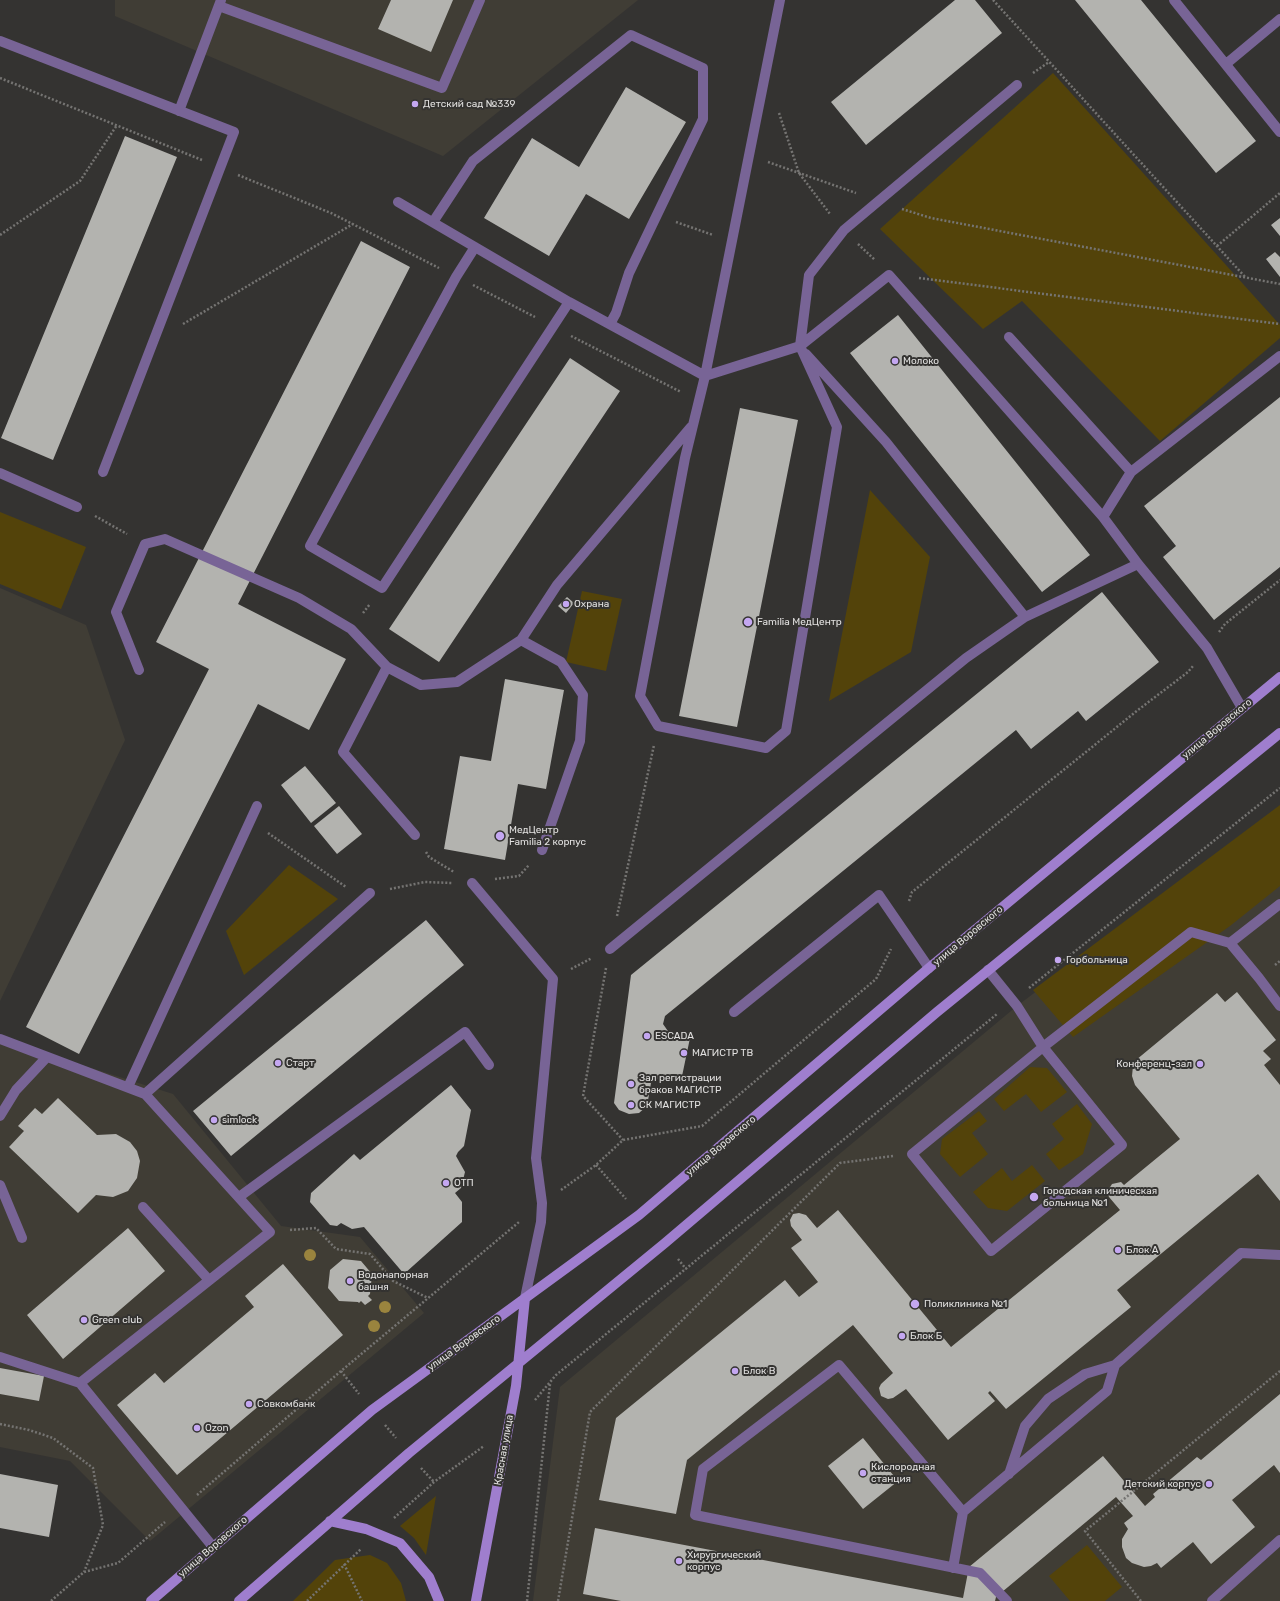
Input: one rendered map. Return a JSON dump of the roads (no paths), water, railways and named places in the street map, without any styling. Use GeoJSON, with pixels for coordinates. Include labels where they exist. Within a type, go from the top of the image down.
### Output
{"type":"FeatureCollection","features":[{"type":"Feature","properties":{"kind":"main road","name":"улица Воровского"},"geometry":{"type":"LineString","coordinates":[[151,1601],[372,1410],[639,1215],[929,968],[1280,677]]}},
{"type":"Feature","properties":{"kind":"main road"},"geometry":{"type":"LineString","coordinates":[[239,1601],[409,1454],[671,1238],[937,1012],[1280,733]]}},
{"type":"Feature","properties":{"kind":"main road","name":"Красная улица"},"geometry":{"type":"LineString","coordinates":[[476,1601],[509,1428],[518,1365],[525,1298]]}},
{"type":"Feature","properties":{"kind":"main road"},"geometry":{"type":"LineString","coordinates":[[330,1521],[366,1529],[400,1543],[429,1577],[439,1601]]}},
{"type":"Feature","properties":{"kind":"lane"},"geometry":{"type":"LineString","coordinates":[[179,111],[220,3],[442,88],[480,0]]}},
{"type":"Feature","properties":{"kind":"lane"},"geometry":{"type":"LineString","coordinates":[[780,0],[699,401],[692,425],[640,696],[658,726],[766,748],[786,731],[837,427],[800,346],[809,275],[844,230],[1017,85]]}},
{"type":"Feature","properties":{"kind":"lane"},"geometry":{"type":"LineString","coordinates":[[1174,0],[1280,132]]}},
{"type":"Feature","properties":{"kind":"lane"},"geometry":{"type":"LineString","coordinates":[[1226,64],[1280,19]]}},
{"type":"Feature","properties":{"kind":"lane"},"geometry":{"type":"LineString","coordinates":[[433,222],[473,161],[631,35],[703,68],[703,119],[629,273],[616,313],[610,324]]}},
{"type":"Feature","properties":{"kind":"lane"},"geometry":{"type":"LineString","coordinates":[[0,41],[234,132],[219,167],[103,472]]}},
{"type":"Feature","properties":{"kind":"lane"},"geometry":{"type":"LineString","coordinates":[[398,202],[569,302],[704,376],[800,346],[890,275],[1103,517],[1138,564],[1207,648],[1242,708]]}},
{"type":"Feature","properties":{"kind":"lane"},"geometry":{"type":"LineString","coordinates":[[475,247],[456,277],[310,546],[382,588],[569,302]]}},
{"type":"Feature","properties":{"kind":"lane"},"geometry":{"type":"LineString","coordinates":[[1009,337],[1131,472]]}},
{"type":"Feature","properties":{"kind":"lane"},"geometry":{"type":"LineString","coordinates":[[800,346],[886,442],[1025,617]]}},
{"type":"Feature","properties":{"kind":"lane"},"geometry":{"type":"LineString","coordinates":[[1103,517],[1131,472],[1280,356]]}},
{"type":"Feature","properties":{"kind":"lane"},"geometry":{"type":"LineString","coordinates":[[139,670],[116,612],[145,544],[164,539],[299,598],[351,629],[387,668],[421,685],[457,682],[521,640],[556,585],[692,425]]}},
{"type":"Feature","properties":{"kind":"lane"},"geometry":{"type":"LineString","coordinates":[[0,473],[77,507]]}},
{"type":"Feature","properties":{"kind":"lane"},"geometry":{"type":"LineString","coordinates":[[610,949],[966,658],[1025,617],[1138,564]]}},
{"type":"Feature","properties":{"kind":"lane"},"geometry":{"type":"LineString","coordinates":[[521,640],[561,662],[583,695],[580,741],[542,850]]}},
{"type":"Feature","properties":{"kind":"lane"},"geometry":{"type":"LineString","coordinates":[[387,668],[343,752],[415,835]]}},
{"type":"Feature","properties":{"kind":"lane"},"geometry":{"type":"LineString","coordinates":[[128,1087],[257,806]]}},
{"type":"Feature","properties":{"kind":"lane"},"geometry":{"type":"LineString","coordinates":[[472,883],[553,980],[536,1158],[542,1203],[541,1222],[525,1298]]}},
{"type":"Feature","properties":{"kind":"lane"},"geometry":{"type":"LineString","coordinates":[[145,1094],[370,893]]}},
{"type":"Feature","properties":{"kind":"lane"},"geometry":{"type":"LineString","coordinates":[[734,1012],[879,895],[929,968]]}},
{"type":"Feature","properties":{"kind":"lane"},"geometry":{"type":"LineString","coordinates":[[1230,943],[1280,904]]}},
{"type":"Feature","properties":{"kind":"lane"},"geometry":{"type":"LineString","coordinates":[[988,970],[1013,1001],[1043,1047],[1122,1145],[991,1251],[912,1154],[1043,1047],[1191,932],[1230,943],[1280,1006]]}},
{"type":"Feature","properties":{"kind":"lane"},"geometry":{"type":"LineString","coordinates":[[238,1197],[465,1032],[488,1065]]}},
{"type":"Feature","properties":{"kind":"lane"},"geometry":{"type":"LineString","coordinates":[[0,1039],[46,1058],[145,1094],[270,1232],[80,1383]]}},
{"type":"Feature","properties":{"kind":"lane"},"geometry":{"type":"LineString","coordinates":[[0,1116],[3,1103],[46,1058]]}},
{"type":"Feature","properties":{"kind":"lane"},"geometry":{"type":"LineString","coordinates":[[0,1185],[22,1238]]}},
{"type":"Feature","properties":{"kind":"lane"},"geometry":{"type":"LineString","coordinates":[[143,1207],[208,1280]]}},
{"type":"Feature","properties":{"kind":"lane"},"geometry":{"type":"LineString","coordinates":[[1009,1474],[1025,1426],[1048,1399],[1085,1374],[1115,1365],[1241,1253],[1280,1254]]}},
{"type":"Feature","properties":{"kind":"lane"},"geometry":{"type":"LineString","coordinates":[[0,1357],[80,1383],[213,1547]]}},
{"type":"Feature","properties":{"kind":"lane"},"geometry":{"type":"LineString","coordinates":[[963,1512],[839,1365],[703,1469],[695,1515],[980,1573],[1007,1601]]}},
{"type":"Feature","properties":{"kind":"lane"},"geometry":{"type":"LineString","coordinates":[[953,1568],[963,1512],[1107,1391],[1115,1365]]}},
{"type":"Feature","properties":{"kind":"lane"},"geometry":{"type":"LineString","coordinates":[[1212,1601],[1280,1540]]}},
{"type":"Feature","properties":{"kind":"place","name":"Детский сад №339"},"geometry":{"type":"Point","coordinates":[415,104]}},
{"type":"Feature","properties":{"kind":"place","name":"Молоко"},"geometry":{"type":"Point","coordinates":[895,361]}},
{"type":"Feature","properties":{"kind":"place","name":"Охрана"},"geometry":{"type":"Point","coordinates":[566,604]}},
{"type":"Feature","properties":{"kind":"place","name":"Familia МедЦентр"},"geometry":{"type":"Point","coordinates":[748,622]}},
{"type":"Feature","properties":{"kind":"place","name":"МедЦентр Familia 2 корпус"},"geometry":{"type":"Point","coordinates":[500,836]}},
{"type":"Feature","properties":{"kind":"place","name":"Горбольница"},"geometry":{"type":"Point","coordinates":[1058,960]}},
{"type":"Feature","properties":{"kind":"place","name":"ESCADA"},"geometry":{"type":"Point","coordinates":[647,1036]}},
{"type":"Feature","properties":{"kind":"place","name":"МАГИСТР ТВ"},"geometry":{"type":"Point","coordinates":[684,1053]}},
{"type":"Feature","properties":{"kind":"place","name":"Старт"},"geometry":{"type":"Point","coordinates":[278,1063]}},
{"type":"Feature","properties":{"kind":"place","name":"Конференц-зал"},"geometry":{"type":"Point","coordinates":[1200,1064]}},
{"type":"Feature","properties":{"kind":"place","name":"Зал регистрации браков МАГИСТР"},"geometry":{"type":"Point","coordinates":[631,1084]}},
{"type":"Feature","properties":{"kind":"place","name":"СК МАГИСТР"},"geometry":{"type":"Point","coordinates":[631,1105]}},
{"type":"Feature","properties":{"kind":"place","name":"simlock"},"geometry":{"type":"Point","coordinates":[214,1120]}},
{"type":"Feature","properties":{"kind":"place","name":"ОТП"},"geometry":{"type":"Point","coordinates":[446,1183]}},
{"type":"Feature","properties":{"kind":"place","name":"Городская клиническая больница №1"},"geometry":{"type":"Point","coordinates":[1034,1197]}},
{"type":"Feature","properties":{"kind":"place","name":"Блок А"},"geometry":{"type":"Point","coordinates":[1118,1250]}},
{"type":"Feature","properties":{"kind":"place","name":"Водонапорная башня"},"geometry":{"type":"Point","coordinates":[350,1281]}},
{"type":"Feature","properties":{"kind":"place","name":"Поликлиника №1"},"geometry":{"type":"Point","coordinates":[915,1304]}},
{"type":"Feature","properties":{"kind":"place","name":"Green club"},"geometry":{"type":"Point","coordinates":[84,1320]}},
{"type":"Feature","properties":{"kind":"place","name":"Блок Б"},"geometry":{"type":"Point","coordinates":[902,1336]}},
{"type":"Feature","properties":{"kind":"place","name":"Блок В"},"geometry":{"type":"Point","coordinates":[735,1371]}},
{"type":"Feature","properties":{"kind":"place","name":"Совкомбанк"},"geometry":{"type":"Point","coordinates":[249,1404]}},
{"type":"Feature","properties":{"kind":"place","name":"Ozon"},"geometry":{"type":"Point","coordinates":[197,1428]}},
{"type":"Feature","properties":{"kind":"place","name":"Кислородная станция"},"geometry":{"type":"Point","coordinates":[863,1473]}},
{"type":"Feature","properties":{"kind":"place","name":"Детский корпус"},"geometry":{"type":"Point","coordinates":[1209,1484]}},
{"type":"Feature","properties":{"kind":"place","name":"Хирургический корпус"},"geometry":{"type":"Point","coordinates":[679,1561]}}]}
